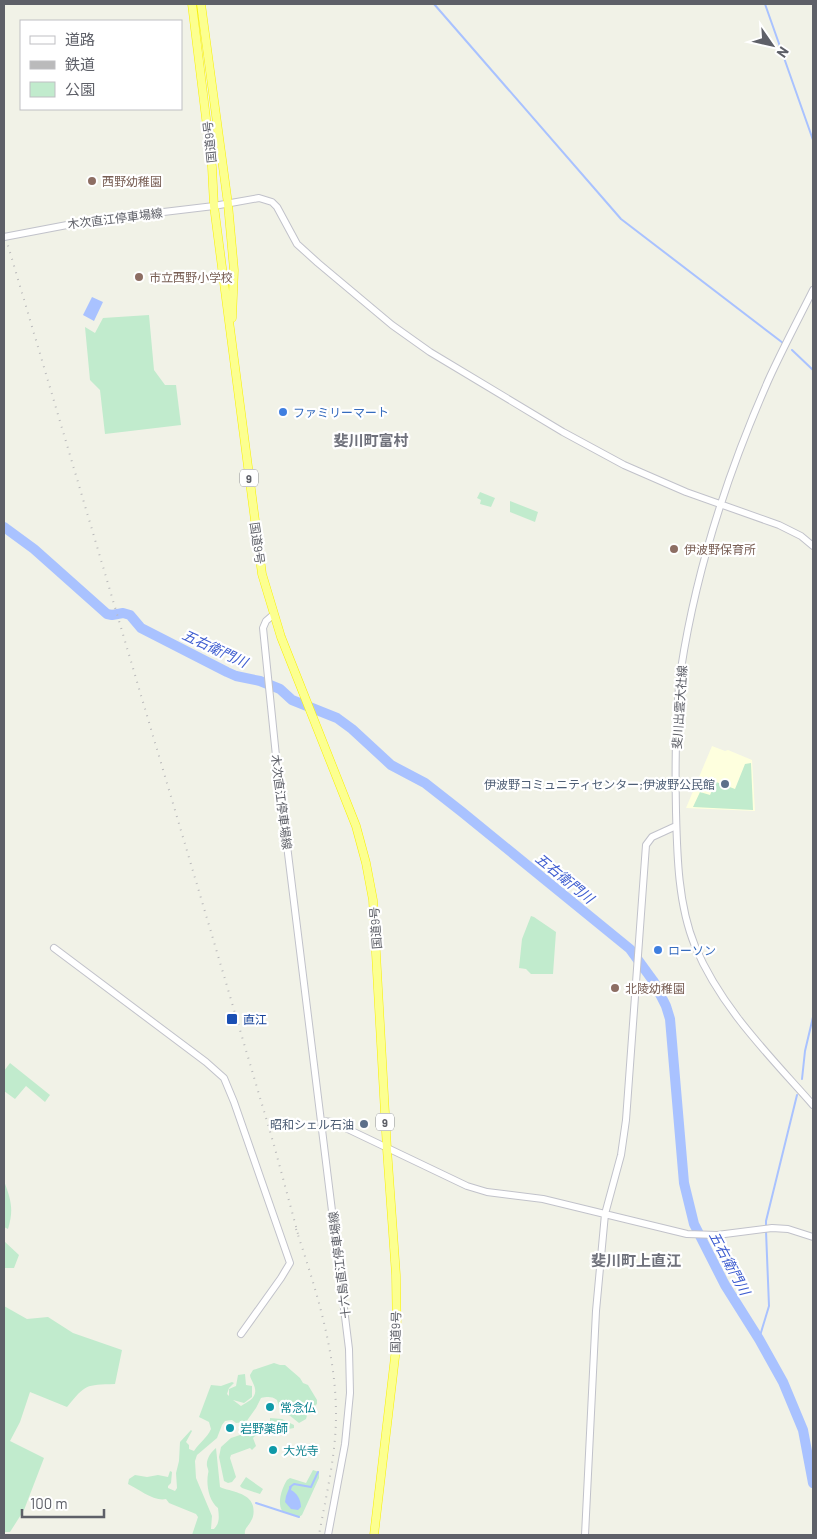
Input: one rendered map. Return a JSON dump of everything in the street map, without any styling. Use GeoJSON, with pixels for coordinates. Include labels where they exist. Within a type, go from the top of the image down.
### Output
{"type":"FeatureCollection","features":[{"type":"Feature","properties":{"kind":"highway","name":"国道9号"},"geometry":{"type":"LineString","coordinates":[[192,4],[212,167],[214,206],[230,340],[262,574],[274,615],[356,826],[373,900],[396,1275],[396,1340],[374,1535]]}},
{"type":"Feature","properties":{"kind":"highway","name":"国道9号"},"geometry":{"type":"LineString","coordinates":[[201,4],[228,204],[234,270],[230,340]]}},
{"type":"Feature","properties":{"kind":"street","name":"木次直江停車場線"},"geometry":{"type":"LineString","coordinates":[[4,237],[88,221],[214,206],[259,198],[272,202],[277,207],[297,244],[392,325],[430,352],[563,432],[624,465],[686,492],[779,525],[801,536],[813,546]]}},
{"type":"Feature","properties":{"kind":"street","name":"斐川出雲大社線"},"geometry":{"type":"LineString","coordinates":[[813,290],[768,381],[721,505],[707,550],[689,626],[681,671],[676,729],[675,776],[676,826],[681,887],[693,943],[723,1000],[762,1050],[813,1105]]}},
{"type":"Feature","properties":{"kind":"street","name":"木次直江停車場線"},"geometry":{"type":"LineString","coordinates":[[274,615],[266,620],[262,628],[297,934],[306,994]]}},
{"type":"Feature","properties":{"kind":"street"},"geometry":{"type":"LineString","coordinates":[[585,1535],[596,1311],[604,1214],[621,1155],[626,1120],[646,845],[652,837],[676,826]]}},
{"type":"Feature","properties":{"kind":"street"},"geometry":{"type":"LineString","coordinates":[[54,948],[206,1062],[224,1078],[290,1263],[241,1334]]}},
{"type":"Feature","properties":{"kind":"street","name":"十六島直江停車場線"},"geometry":{"type":"LineString","coordinates":[[306,994],[350,1362],[350,1393],[346,1444],[328,1535]]}},
{"type":"Feature","properties":{"kind":"street"},"geometry":{"type":"LineString","coordinates":[[322,1121],[334,1122],[467,1186],[487,1192],[543,1198],[692,1234],[708,1235],[772,1228],[788,1229],[813,1237]]}},
{"type":"Feature","properties":{"kind":"shaded area","name":"伊波野コミュニティセンター;伊波野公民館"},"geometry":{"type":"Polygon","coordinates":[[[712,746],[725,751],[728,750],[752,760],[755,811],[686,808],[712,746]]]}},
{"type":"Feature","properties":{"kind":"green space"},"geometry":{"type":"Polygon","coordinates":[[[149,315],[154,370],[165,385],[176,385],[181,425],[105,434],[100,390],[90,380],[85,327],[95,333],[103,318],[149,315]]]}},
{"type":"Feature","properties":{"kind":"green space"},"geometry":{"type":"Polygon","coordinates":[[[480,492],[495,498],[491,507],[480,504],[481,500],[477,498],[480,492]]]}},
{"type":"Feature","properties":{"kind":"green space"},"geometry":{"type":"Polygon","coordinates":[[[510,501],[538,512],[535,522],[510,512],[510,501]]]}},
{"type":"Feature","properties":{"kind":"green space"},"geometry":{"type":"Polygon","coordinates":[[[751,763],[753,810],[693,807],[700,792],[710,795],[716,782],[735,789],[745,764],[751,763]]]}},
{"type":"Feature","properties":{"kind":"green space"},"geometry":{"type":"Polygon","coordinates":[[[531,916],[556,932],[553,974],[531,974],[526,969],[519,968],[522,939],[531,916]]]}},
{"type":"Feature","properties":{"kind":"green space"},"geometry":{"type":"Polygon","coordinates":[[[10,1063],[50,1095],[45,1102],[26,1086],[15,1099],[4,1091],[4,1071],[10,1063]]]}},
{"type":"Feature","properties":{"kind":"green space"},"geometry":{"type":"Polygon","coordinates":[[[4,1181],[11,1205],[8,1229],[4,1227],[4,1181]]]}},
{"type":"Feature","properties":{"kind":"green space"},"geometry":{"type":"Polygon","coordinates":[[[4,1241],[19,1255],[14,1268],[4,1268],[4,1241]]]}},
{"type":"Feature","properties":{"kind":"green space"},"geometry":{"type":"Polygon","coordinates":[[[4,1306],[27,1319],[48,1317],[73,1333],[122,1350],[115,1384],[87,1387],[67,1407],[30,1392],[20,1422],[10,1441],[44,1458],[24,1510],[10,1532],[4,1532],[4,1306]]]}},
{"type":"Feature","properties":{"kind":"green space"},"geometry":{"type":"Polygon","coordinates":[[[274,1363],[285,1365],[303,1383],[308,1385],[317,1400],[317,1404],[308,1412],[306,1419],[299,1423],[279,1407],[277,1400],[271,1397],[261,1398],[246,1422],[225,1421],[217,1438],[197,1455],[195,1461],[196,1478],[212,1516],[211,1529],[214,1529],[219,1517],[218,1508],[212,1501],[207,1483],[207,1461],[216,1448],[220,1487],[248,1498],[253,1506],[253,1518],[246,1529],[245,1535],[192,1535],[198,1517],[196,1514],[169,1503],[166,1499],[157,1499],[147,1495],[128,1484],[129,1479],[135,1475],[168,1477],[170,1471],[172,1472],[171,1483],[168,1488],[175,1491],[177,1488],[176,1473],[180,1442],[191,1430],[186,1442],[189,1445],[189,1449],[194,1451],[211,1429],[209,1422],[199,1417],[211,1385],[221,1386],[234,1383],[229,1388],[227,1394],[229,1396],[229,1389],[236,1386],[238,1375],[245,1374],[246,1385],[252,1386],[252,1397],[244,1403],[233,1400],[241,1406],[253,1398],[255,1392],[250,1375],[253,1370],[274,1363]]]}},
{"type":"Feature","properties":{"kind":"green space"},"geometry":{"type":"Polygon","coordinates":[[[270,1418],[282,1419],[294,1425],[294,1428],[256,1435],[253,1438],[256,1446],[252,1450],[250,1448],[231,1455],[230,1458],[236,1477],[232,1482],[224,1481],[219,1457],[221,1447],[231,1438],[243,1434],[248,1428],[262,1423],[270,1424],[270,1418]]]}},
{"type":"Feature","properties":{"kind":"green space"},"geometry":{"type":"Polygon","coordinates":[[[313,1470],[319,1472],[319,1478],[302,1515],[299,1517],[282,1511],[280,1499],[287,1480],[290,1478],[306,1483],[313,1470]]]}},
{"type":"Feature","properties":{"kind":"green space"},"geometry":{"type":"Polygon","coordinates":[[[246,1477],[263,1489],[260,1494],[240,1486],[246,1477]]]}},
{"type":"Feature","properties":{"kind":"water"},"geometry":{"type":"Polygon","coordinates":[[[92,297],[103,302],[94,321],[83,315],[92,297]]]}},
{"type":"Feature","properties":{"kind":"water"},"geometry":{"type":"Polygon","coordinates":[[[290,1486],[292,1486],[291,1490],[297,1495],[300,1502],[301,1507],[298,1510],[291,1509],[285,1502],[290,1486]]]}},
{"type":"Feature","properties":{"kind":"waterway"},"geometry":{"type":"LineString","coordinates":[[434,4],[621,219],[783,343]]}},
{"type":"Feature","properties":{"kind":"waterway"},"geometry":{"type":"LineString","coordinates":[[765,4],[813,140]]}},
{"type":"Feature","properties":{"kind":"waterway"},"geometry":{"type":"LineString","coordinates":[[792,350],[813,370]]}},
{"type":"Feature","properties":{"kind":"waterway","name":"五右衛門川"},"geometry":{"type":"LineString","coordinates":[[4,527],[34,549],[107,614],[123,613],[130,615],[141,628],[227,672],[260,681],[280,689],[292,700],[337,718],[352,729],[391,765],[425,783],[462,812],[630,949],[654,982],[670,1019],[684,1183],[694,1224],[725,1285],[783,1382],[803,1430],[813,1483]]}},
{"type":"Feature","properties":{"kind":"waterway"},"geometry":{"type":"LineString","coordinates":[[802,1079],[805,1051],[813,1017]]}},
{"type":"Feature","properties":{"kind":"waterway"},"geometry":{"type":"LineString","coordinates":[[766,1226],[797,1095]]}},
{"type":"Feature","properties":{"kind":"waterway"},"geometry":{"type":"LineString","coordinates":[[759,1339],[769,1306],[766,1231]]}},
{"type":"Feature","properties":{"kind":"waterway"},"geometry":{"type":"LineString","coordinates":[[290,1487],[294,1484],[311,1487],[318,1472]]}},
{"type":"Feature","properties":{"kind":"waterway"},"geometry":{"type":"LineString","coordinates":[[256,1503],[299,1517]]}},
{"type":"Feature","properties":{"kind":"railway"},"geometry":{"type":"LineString","coordinates":[[4,232],[274,1145],[298,1234]]}},
{"type":"Feature","properties":{"kind":"railway"},"geometry":{"type":"LineString","coordinates":[[296,1229],[324,1321],[333,1368],[335,1391],[336,1430],[319,1535]]}},
{"type":"Feature","properties":{"kind":"place","name":"西野幼稚園"},"geometry":{"type":"Point","coordinates":[92,181]}},
{"type":"Feature","properties":{"kind":"place","name":"市立西野小学校"},"geometry":{"type":"Point","coordinates":[139,277]}},
{"type":"Feature","properties":{"kind":"place","name":"ファミリーマート"},"geometry":{"type":"Point","coordinates":[283,412]}},
{"type":"Feature","properties":{"kind":"place","name":"伊波野保育所"},"geometry":{"type":"Point","coordinates":[674,549]}},
{"type":"Feature","properties":{"kind":"place","name":"伊波野コミュニティセンター;伊波野公民館"},"geometry":{"type":"Point","coordinates":[725,784]}},
{"type":"Feature","properties":{"kind":"place","name":"ローソン"},"geometry":{"type":"Point","coordinates":[658,950]}},
{"type":"Feature","properties":{"kind":"place","name":"北陵幼稚園"},"geometry":{"type":"Point","coordinates":[615,988]}},
{"type":"Feature","properties":{"kind":"place","name":"直江"},"geometry":{"type":"Point","coordinates":[232,1019]}},
{"type":"Feature","properties":{"kind":"place","name":"昭和シェル石油"},"geometry":{"type":"Point","coordinates":[364,1124]}},
{"type":"Feature","properties":{"kind":"place","name":"常念仏"},"geometry":{"type":"Point","coordinates":[270,1407]}},
{"type":"Feature","properties":{"kind":"place","name":"岩野薬師"},"geometry":{"type":"Point","coordinates":[230,1428]}},
{"type":"Feature","properties":{"kind":"place","name":"大光寺"},"geometry":{"type":"Point","coordinates":[273,1450]}},
{"type":"Feature","properties":{"kind":"district","name":"斐川町富村"},"geometry":{"type":"Point","coordinates":[371,440]}},
{"type":"Feature","properties":{"kind":"district","name":"斐川町上直江"},"geometry":{"type":"Point","coordinates":[636,1260]}}]}
